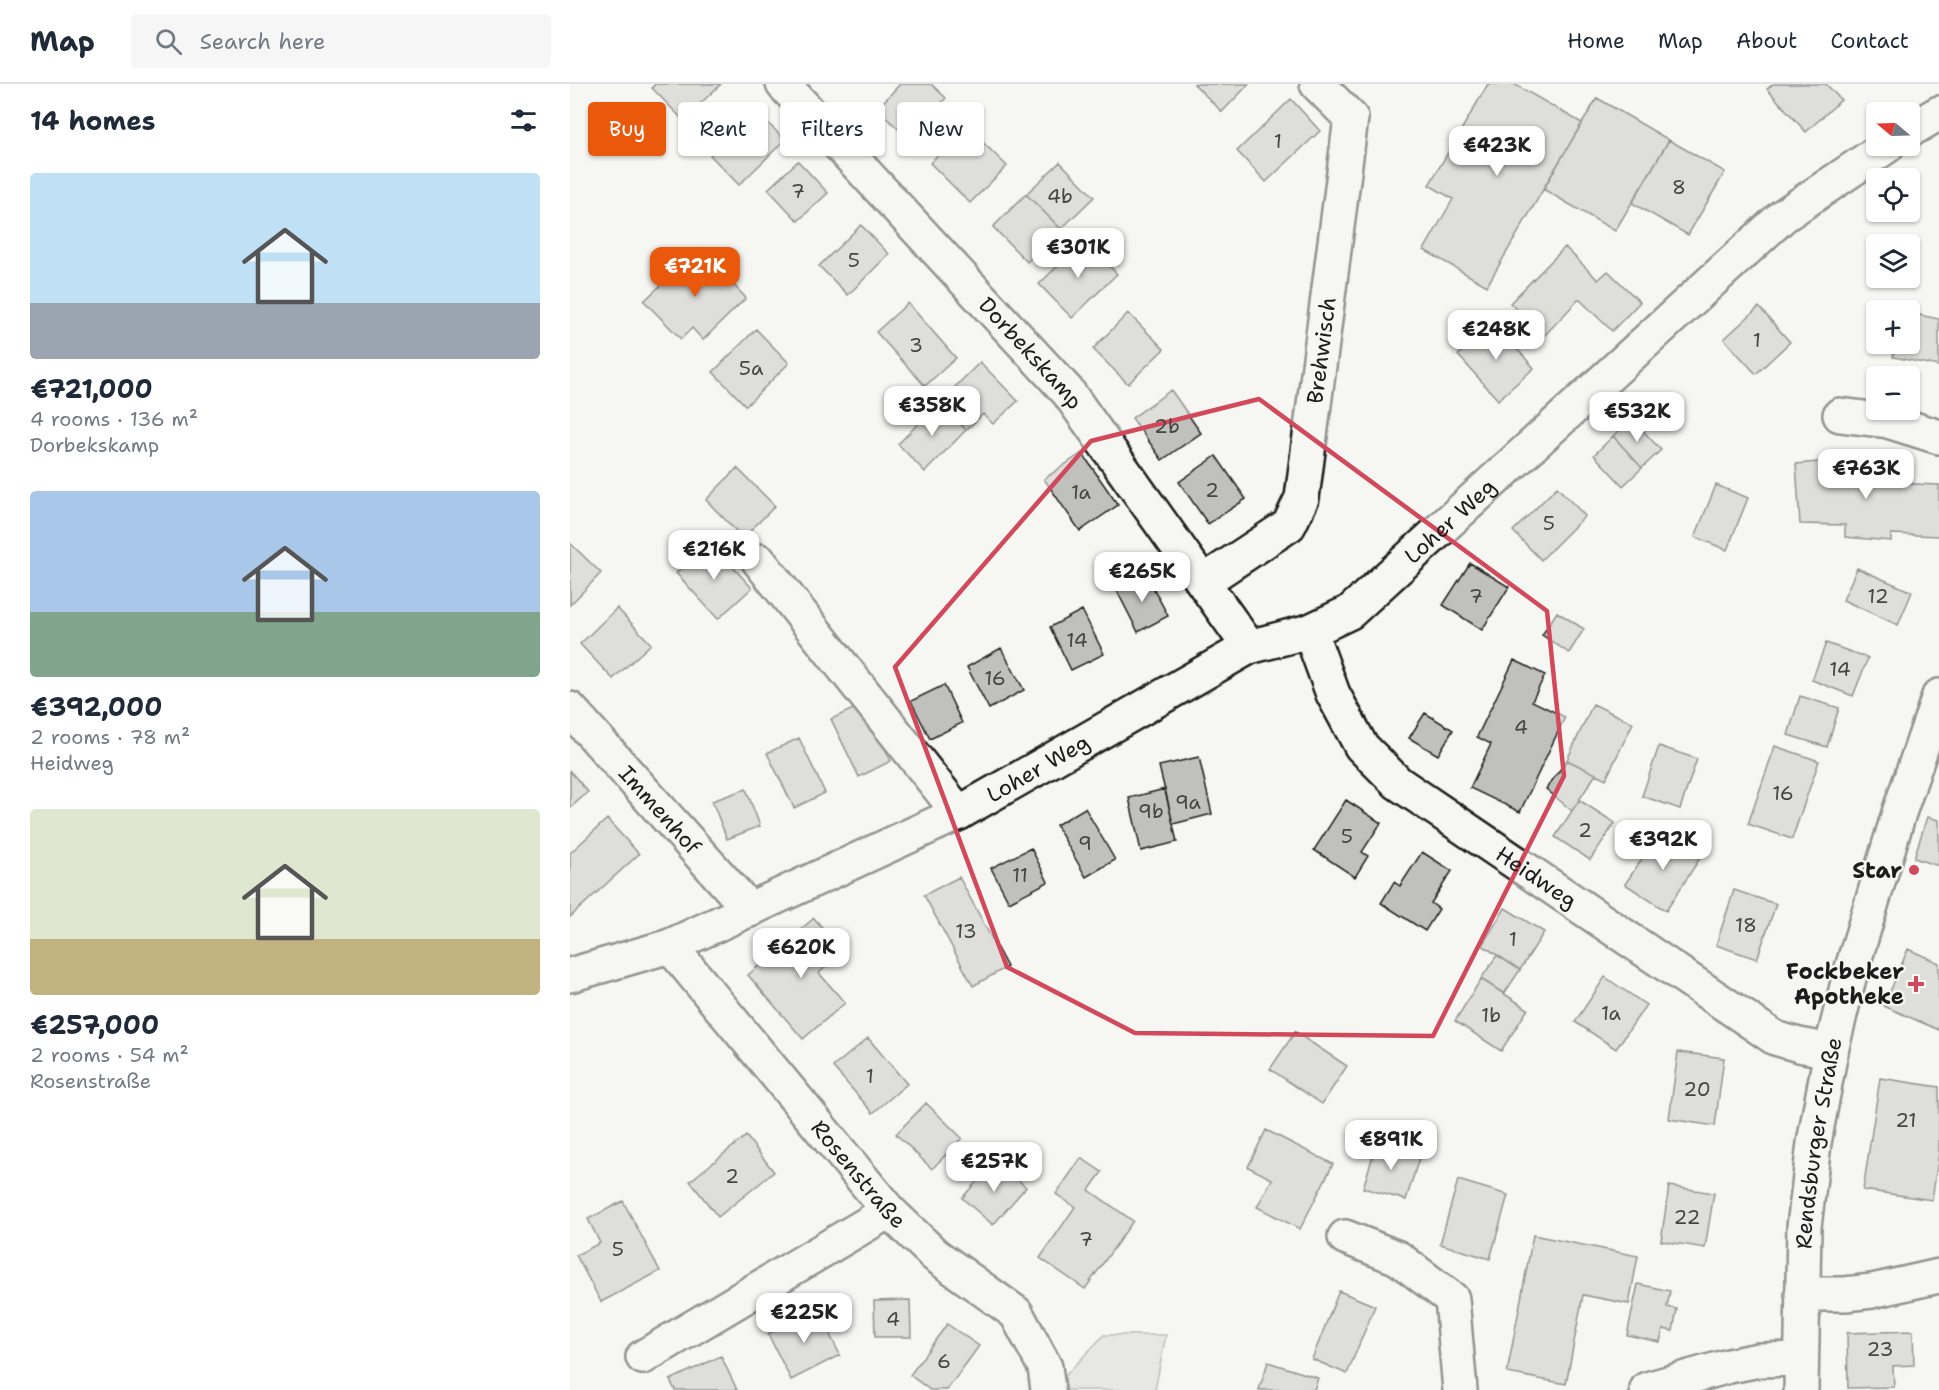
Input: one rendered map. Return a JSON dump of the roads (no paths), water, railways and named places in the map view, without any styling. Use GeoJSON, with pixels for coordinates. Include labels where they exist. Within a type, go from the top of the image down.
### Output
{"type":"FeatureCollection","features":[{"type":"Feature","properties":{"kind":"street","name":"Dorbekskamp"},"geometry":{"type":"LineString","coordinates":[[783,84],[1068,392],[1249,647]]}},
{"type":"Feature","properties":{"kind":"street","name":"Brehwisch"},"geometry":{"type":"LineString","coordinates":[[1203,582],[1290,525],[1302,498],[1352,118],[1317,84]]}},
{"type":"Feature","properties":{"kind":"street"},"geometry":{"type":"LineString","coordinates":[[1920,124],[1939,113]]}},
{"type":"Feature","properties":{"kind":"street","name":"Loher Weg"},"geometry":{"type":"LineString","coordinates":[[570,975],[670,946],[959,813],[1249,647],[1311,631],[1350,612],[1783,216],[1872,156]]}},
{"type":"Feature","properties":{"kind":"street"},"geometry":{"type":"LineString","coordinates":[[1840,414],[1888,421],[1939,437]]}},
{"type":"Feature","properties":{"kind":"street","name":"Loher Weg"},"geometry":{"type":"LineString","coordinates":[[759,561],[959,813]]}},
{"type":"Feature","properties":{"kind":"street","name":"Heidweg"},"geometry":{"type":"LineString","coordinates":[[1311,631],[1333,694],[1361,746],[1398,783],[1775,1038],[1831,1051]]}},
{"type":"Feature","properties":{"kind":"street","name":"Rendsburger Straße"},"geometry":{"type":"LineString","coordinates":[[1801,1375],[1803,1234],[1814,1143],[1831,1051],[1849,978],[1896,824],[1939,696]]}},
{"type":"Feature","properties":{"kind":"street","name":"Immenhof"},"geometry":{"type":"LineString","coordinates":[[570,710],[750,910]]}},
{"type":"Feature","properties":{"kind":"street","name":"Rosenstraße"},"geometry":{"type":"LineString","coordinates":[[670,946],[889,1211],[935,1255],[1016,1313],[1046,1367],[1048,1390]]}},
{"type":"Feature","properties":{"kind":"street"},"geometry":{"type":"LineString","coordinates":[[643,1357],[889,1211]]}},
{"type":"Feature","properties":{"kind":"street"},"geometry":{"type":"LineString","coordinates":[[1346,1237],[1398,1258],[1452,1299],[1460,1390]]}},
{"type":"Feature","properties":{"kind":"street"},"geometry":{"type":"LineString","coordinates":[[1802,1294],[1845,1294],[1872,1291],[1939,1276]]}},
{"type":"Feature","properties":{"kind":"street"},"geometry":{"type":"LineString","coordinates":[[1647,1389],[1759,1360],[1801,1375]]}},
{"type":"Feature","properties":{"kind":"place","name":"Star"},"geometry":{"type":"Point","coordinates":[1914,870]}},
{"type":"Feature","properties":{"kind":"place","name":"Fockbeker Apotheke"},"geometry":{"type":"Point","coordinates":[1916,984]}}]}
